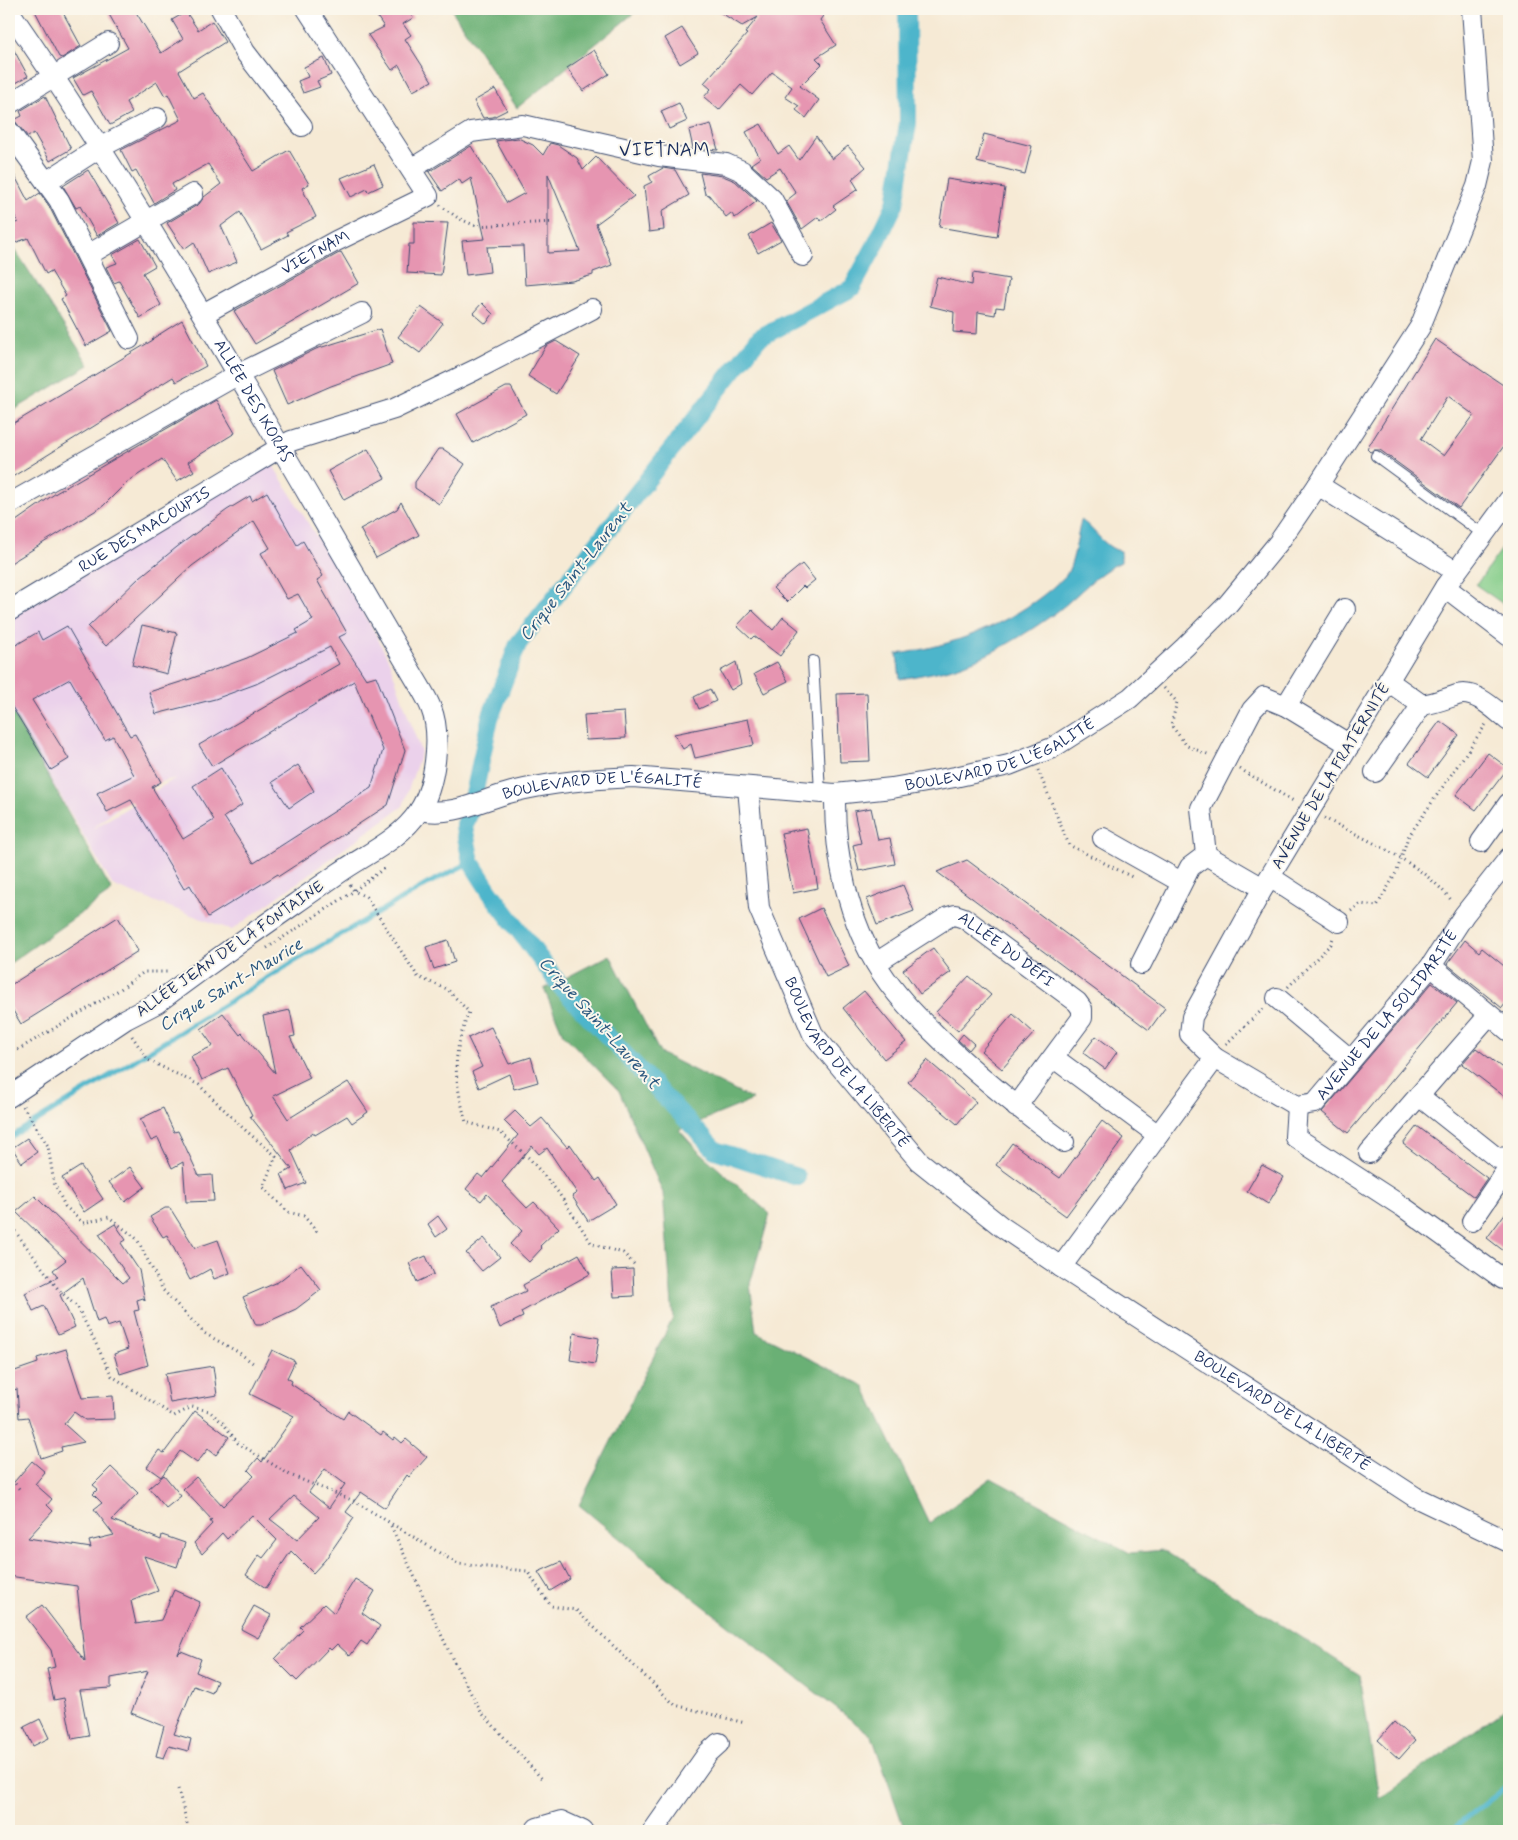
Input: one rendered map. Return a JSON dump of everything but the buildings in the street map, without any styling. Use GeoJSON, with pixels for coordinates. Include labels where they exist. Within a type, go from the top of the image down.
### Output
{"type":"FeatureCollection","features":[{"type":"Feature","properties":{"kind":"street"},"geometry":{"type":"LineString","coordinates":[[221,9],[245,52],[302,126]]}},
{"type":"Feature","properties":{"kind":"street"},"geometry":{"type":"LineString","coordinates":[[307,9],[428,196]]}},
{"type":"Feature","properties":{"kind":"street","name":"BOULEVARD DE L'ÉGALITÉ"},"geometry":{"type":"LineString","coordinates":[[420,810],[436,814],[454,811],[520,791],[572,781],[603,778],[633,777],[827,794],[892,788],[1008,765],[1052,748],[1122,703],[1185,648],[1228,604],[1279,542],[1420,327],[1477,186],[1483,161],[1472,9]]}},
{"type":"Feature","properties":{"kind":"street","name":"ALLÉE DES IXORAS"},"geometry":{"type":"LineString","coordinates":[[9,11],[54,76],[203,314],[432,710],[436,735],[435,766],[420,810]]}},
{"type":"Feature","properties":{"kind":"street"},"geometry":{"type":"LineString","coordinates":[[9,104],[108,43]]}},
{"type":"Feature","properties":{"kind":"street"},"geometry":{"type":"LineString","coordinates":[[46,182],[99,148],[157,118]]}},
{"type":"Feature","properties":{"kind":"street"},"geometry":{"type":"LineString","coordinates":[[411,169],[471,132],[523,125],[660,156],[726,164],[742,171],[772,199],[803,256]]}},
{"type":"Feature","properties":{"kind":"street"},"geometry":{"type":"LineString","coordinates":[[9,131],[59,200],[88,255],[128,339]]}},
{"type":"Feature","properties":{"kind":"street"},"geometry":{"type":"LineString","coordinates":[[88,255],[192,194]]}},
{"type":"Feature","properties":{"kind":"street","name":"VIETNAM"},"geometry":{"type":"LineString","coordinates":[[203,314],[336,241],[428,196]]}},
{"type":"Feature","properties":{"kind":"street","name":"RUE DES MACOUPIS"},"geometry":{"type":"LineString","coordinates":[[9,611],[279,447],[291,441],[394,409],[475,370],[592,308]]}},
{"type":"Feature","properties":{"kind":"street"},"geometry":{"type":"LineString","coordinates":[[9,504],[237,375],[362,313]]}},
{"type":"Feature","properties":{"kind":"street"},"geometry":{"type":"LineString","coordinates":[[1318,485],[1450,579],[1509,636]]}},
{"type":"Feature","properties":{"kind":"street","name":"AVENUE DE LA FRATERNITÉ"},"geometry":{"type":"LineString","coordinates":[[1214,1058],[1190,1034],[1192,1017],[1266,882],[1450,579],[1509,500]]}},
{"type":"Feature","properties":{"kind":"street"},"geometry":{"type":"LineString","coordinates":[[1286,706],[1345,609]]}},
{"type":"Feature","properties":{"kind":"street"},"geometry":{"type":"LineString","coordinates":[[1388,681],[1422,706]]}},
{"type":"Feature","properties":{"kind":"street"},"geometry":{"type":"LineString","coordinates":[[1375,772],[1422,706],[1438,703],[1458,694],[1471,694],[1502,716]]}},
{"type":"Feature","properties":{"kind":"street"},"geometry":{"type":"LineString","coordinates":[[1206,856],[1201,808],[1252,710],[1264,697],[1286,706],[1350,745]]}},
{"type":"Feature","properties":{"kind":"street","name":"BOULEVARD DE LA LIBERTÉ"},"geometry":{"type":"LineString","coordinates":[[748,788],[759,908],[813,1034],[919,1161],[1002,1227],[1415,1497],[1509,1542]]}},
{"type":"Feature","properties":{"kind":"street"},"geometry":{"type":"LineString","coordinates":[[827,794],[838,856],[859,931],[876,963],[905,1004],[952,1051],[1016,1107],[1064,1142]]}},
{"type":"Feature","properties":{"kind":"street"},"geometry":{"type":"LineString","coordinates":[[1481,842],[1509,804]]}},
{"type":"Feature","properties":{"kind":"street","name":"ALLÉE JEAN DE LA FONTAINE"},"geometry":{"type":"LineString","coordinates":[[9,1097],[126,1019],[157,1002],[342,871],[382,846],[407,825],[420,810]]}},
{"type":"Feature","properties":{"kind":"street"},"geometry":{"type":"LineString","coordinates":[[1103,838],[1181,882]]}},
{"type":"Feature","properties":{"kind":"street"},"geometry":{"type":"LineString","coordinates":[[1141,964],[1190,867],[1206,856]]}},
{"type":"Feature","properties":{"kind":"street"},"geometry":{"type":"LineString","coordinates":[[1206,856],[1266,882],[1340,922]]}},
{"type":"Feature","properties":{"kind":"street","name":"AVENUE DE LA SOLIDARITÉ"},"geometry":{"type":"LineString","coordinates":[[1214,1058],[1297,1106],[1315,1103],[1431,966],[1464,915],[1503,880],[1509,858]]}},
{"type":"Feature","properties":{"kind":"street","name":"ALLÉE DU DÉFI"},"geometry":{"type":"LineString","coordinates":[[876,963],[948,917],[955,916],[964,918],[1076,1002],[1082,1009],[1082,1018],[1016,1107]]}},
{"type":"Feature","properties":{"kind":"street"},"geometry":{"type":"LineString","coordinates":[[1431,966],[1509,1030]]}},
{"type":"Feature","properties":{"kind":"street"},"geometry":{"type":"LineString","coordinates":[[1277,998],[1351,1060]]}},
{"type":"Feature","properties":{"kind":"street"},"geometry":{"type":"LineString","coordinates":[[1370,1152],[1489,1015]]}},
{"type":"Feature","properties":{"kind":"street"},"geometry":{"type":"LineString","coordinates":[[1054,1058],[1158,1135]]}},
{"type":"Feature","properties":{"kind":"street"},"geometry":{"type":"LineString","coordinates":[[1061,1266],[1214,1058]]}},
{"type":"Feature","properties":{"kind":"street"},"geometry":{"type":"LineString","coordinates":[[1419,1096],[1497,1158],[1509,1158]]}},
{"type":"Feature","properties":{"kind":"street"},"geometry":{"type":"LineString","coordinates":[[1297,1106],[1295,1137],[1403,1207],[1503,1279],[1509,1280]]}},
{"type":"Feature","properties":{"kind":"street"},"geometry":{"type":"LineString","coordinates":[[1472,1221],[1508,1168],[1509,1162]]}},
{"type":"Feature","properties":{"kind":"street"},"geometry":{"type":"LineString","coordinates":[[653,1831],[708,1752],[719,1743]]}},
{"type":"Feature","properties":{"kind":"street"},"geometry":{"type":"LineString","coordinates":[[535,1831],[537,1828],[561,1821],[583,1831]]}},
{"type":"Feature","properties":{"kind":"lane"},"geometry":{"type":"LineString","coordinates":[[1376,456],[1483,534]]}},
{"type":"Feature","properties":{"kind":"lane"},"geometry":{"type":"LineString","coordinates":[[813,661],[827,794]]}},
{"type":"Feature","properties":{"kind":"path"},"geometry":{"type":"LineString","coordinates":[[428,196],[458,218],[476,226],[554,222]]}},
{"type":"Feature","properties":{"kind":"path"},"geometry":{"type":"LineString","coordinates":[[1214,1058],[1229,1039],[1277,998],[1331,944],[1340,922],[1360,904],[1377,906],[1397,872],[1408,837],[1502,716],[1509,691]]}},
{"type":"Feature","properties":{"kind":"path"},"geometry":{"type":"LineString","coordinates":[[262,951],[354,891],[390,863]]}},
{"type":"Feature","properties":{"kind":"path"},"geometry":{"type":"LineString","coordinates":[[366,897],[418,977],[447,989],[469,1012],[458,1039],[455,1079],[466,1122],[500,1132],[529,1158],[558,1192],[592,1244],[624,1253],[634,1264]]}},
{"type":"Feature","properties":{"kind":"path"},"geometry":{"type":"LineString","coordinates":[[9,1055],[118,990],[144,972],[196,973]]}},
{"type":"Feature","properties":{"kind":"path"},"geometry":{"type":"LineString","coordinates":[[133,1040],[148,1060],[199,1085],[244,1129],[276,1156],[263,1188],[288,1212],[304,1216],[317,1232]]}},
{"type":"Feature","properties":{"kind":"path"},"geometry":{"type":"LineString","coordinates":[[28,1112],[48,1146],[54,1183],[65,1206],[83,1223],[109,1217],[137,1240],[163,1290],[204,1333],[238,1352],[253,1363]]}},
{"type":"Feature","properties":{"kind":"path"},"geometry":{"type":"LineString","coordinates":[[9,1223],[58,1289],[78,1308],[112,1376],[174,1416],[192,1407],[209,1411],[224,1423],[238,1443],[290,1475],[354,1501],[391,1526],[458,1564],[527,1571],[551,1606],[576,1610],[675,1705],[745,1724]]}},
{"type":"Feature","properties":{"kind":"path"},"geometry":{"type":"LineString","coordinates":[[9,1476],[20,1490]]}},
{"type":"Feature","properties":{"kind":"path"},"geometry":{"type":"LineString","coordinates":[[391,1526],[453,1660],[481,1712],[543,1780]]}},
{"type":"Feature","properties":{"kind":"path"},"geometry":{"type":"LineString","coordinates":[[178,1789],[189,1831]]}},
{"type":"Feature","properties":{"kind":"shaded area"},"geometry":{"type":"Polygon","coordinates":[[[271,462],[374,631],[389,661],[421,752],[403,806],[232,930],[113,886],[9,708],[9,619],[271,462]],[[176,778],[161,782],[120,806],[94,828],[176,778]]]}},
{"type":"Feature","properties":{"kind":"green space"},"geometry":{"type":"Polygon","coordinates":[[[451,9],[639,9],[517,108],[451,9]]]}},
{"type":"Feature","properties":{"kind":"green space"},"geometry":{"type":"Polygon","coordinates":[[[9,240],[89,365],[9,413],[9,240]]]}},
{"type":"Feature","properties":{"kind":"green space"},"geometry":{"type":"Polygon","coordinates":[[[1509,539],[1509,608],[1476,585],[1509,539]]]}},
{"type":"Feature","properties":{"kind":"green space"},"geometry":{"type":"Polygon","coordinates":[[[9,706],[112,891],[9,964],[9,706]]]}},
{"type":"Feature","properties":{"kind":"green space"},"geometry":{"type":"Polygon","coordinates":[[[610,955],[660,1053],[753,1100],[679,1130],[698,1151],[770,1214],[750,1284],[756,1332],[864,1386],[929,1523],[991,1478],[1130,1553],[1163,1550],[1360,1675],[1379,1799],[1509,1706],[1509,1831],[905,1831],[872,1736],[665,1576],[579,1505],[673,1318],[663,1193],[619,1091],[563,1034],[544,989],[610,955]]]}},
{"type":"Feature","properties":{"kind":"water"},"geometry":{"type":"Polygon","coordinates":[[[1081,520],[1110,547],[1121,551],[1121,562],[1096,578],[1058,611],[1006,645],[964,664],[900,679],[897,654],[938,646],[979,632],[1017,613],[1052,588],[1067,574],[1074,553],[1081,520]]]}},
{"type":"Feature","properties":{"kind":"waterway","name":"Crique Saint-Laurent"},"geometry":{"type":"LineString","coordinates":[[797,1177],[715,1150],[562,988],[490,892],[471,862],[464,827],[471,809],[490,718],[518,644],[759,338],[852,288],[876,244],[895,204],[908,123],[907,9]]}},
{"type":"Feature","properties":{"kind":"waterway","name":"Crique Saint-Maurice"},"geometry":{"type":"LineString","coordinates":[[9,1138],[290,964],[429,883],[471,862]]}},
{"type":"Feature","properties":{"kind":"waterway"},"geometry":{"type":"LineString","coordinates":[[1450,1831],[1509,1785]]}},
{"type":"Feature","properties":{"kind":"district","name":"VIETNAM"},"geometry":{"type":"Point","coordinates":[665,150]}}]}
